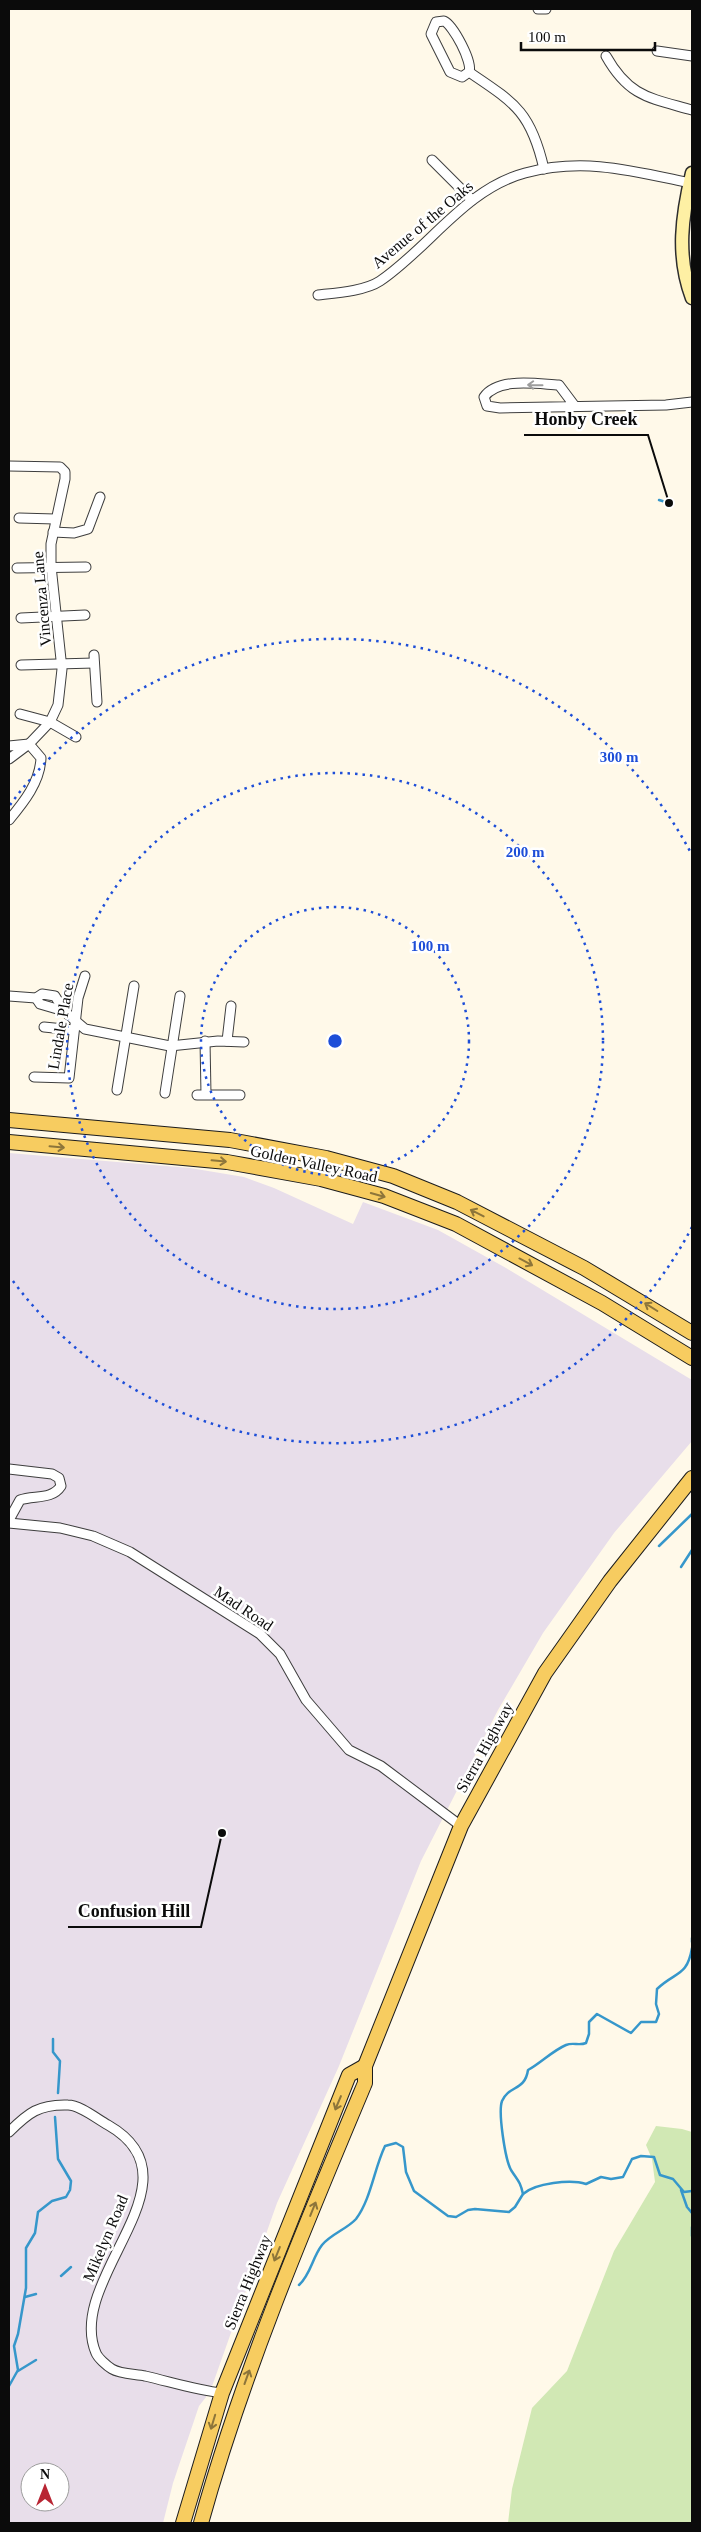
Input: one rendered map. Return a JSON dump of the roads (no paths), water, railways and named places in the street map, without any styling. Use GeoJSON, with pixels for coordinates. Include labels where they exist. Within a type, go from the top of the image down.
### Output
{"type":"FeatureCollection","features":[{"type":"Feature","properties":{"kind":"main road","name":"Golden Valley Road"},"geometry":{"type":"LineString","coordinates":[[9,1120],[230,1140],[326,1158],[394,1176],[458,1202],[584,1268],[692,1332]]}},
{"type":"Feature","properties":{"kind":"main road","name":"Golden Valley Road"},"geometry":{"type":"LineString","coordinates":[[9,1142],[227,1162],[321,1179],[384,1196],[464,1229],[573,1287],[692,1358]]}},
{"type":"Feature","properties":{"kind":"main road","name":"Sierra Highway"},"geometry":{"type":"LineString","coordinates":[[201,2523],[238,2400],[365,2083],[365,2066],[461,1826],[546,1673],[610,1581],[692,1478]]}},
{"type":"Feature","properties":{"kind":"main road","name":"Sierra Highway"},"geometry":{"type":"LineString","coordinates":[[183,2523],[222,2393],[349,2076],[365,2066]]}},
{"type":"Feature","properties":{"kind":"street"},"geometry":{"type":"LineString","coordinates":[[538,9],[546,9]]}},
{"type":"Feature","properties":{"kind":"street"},"geometry":{"type":"LineString","coordinates":[[444,21],[451,26],[470,64],[469,72],[462,77],[450,72],[431,34],[436,22],[444,21]]}},
{"type":"Feature","properties":{"kind":"street"},"geometry":{"type":"LineString","coordinates":[[657,51],[692,56]]}},
{"type":"Feature","properties":{"kind":"street"},"geometry":{"type":"LineString","coordinates":[[606,56],[615,73],[640,95],[692,110]]}},
{"type":"Feature","properties":{"kind":"street"},"geometry":{"type":"LineString","coordinates":[[469,72],[517,106],[533,132],[544,169]]}},
{"type":"Feature","properties":{"kind":"street"},"geometry":{"type":"LineString","coordinates":[[432,160],[472,200]]}},
{"type":"Feature","properties":{"kind":"street","name":"Avenue of the Oaks"},"geometry":{"type":"LineString","coordinates":[[318,295],[349,292],[379,282],[472,200],[492,186],[524,173],[582,164],[608,166],[691,180]]}},
{"type":"Feature","properties":{"kind":"street"},"geometry":{"type":"LineString","coordinates":[[691,180],[683,218],[681,252],[686,282],[692,298]]}},
{"type":"Feature","properties":{"kind":"street"},"geometry":{"type":"LineString","coordinates":[[574,405],[559,385],[503,385],[490,389],[484,397],[486,406],[500,408],[574,405],[641,406],[692,402]]}},
{"type":"Feature","properties":{"kind":"street","name":"Vincenza Lane"},"geometry":{"type":"LineString","coordinates":[[9,466],[51,466],[60,467],[65,472],[53,532],[51,566],[62,663],[58,705],[50,722],[29,744],[9,759]]}},
{"type":"Feature","properties":{"kind":"street"},"geometry":{"type":"LineString","coordinates":[[53,532],[74,533],[88,529],[100,497]]}},
{"type":"Feature","properties":{"kind":"street"},"geometry":{"type":"LineString","coordinates":[[18,518],[55,519]]}},
{"type":"Feature","properties":{"kind":"street"},"geometry":{"type":"LineString","coordinates":[[17,568],[51,566],[86,567]]}},
{"type":"Feature","properties":{"kind":"street"},"geometry":{"type":"LineString","coordinates":[[21,618],[85,616]]}},
{"type":"Feature","properties":{"kind":"street"},"geometry":{"type":"LineString","coordinates":[[21,665],[94,659],[97,702]]}},
{"type":"Feature","properties":{"kind":"street"},"geometry":{"type":"LineString","coordinates":[[20,714],[50,722],[76,737]]}},
{"type":"Feature","properties":{"kind":"street"},"geometry":{"type":"LineString","coordinates":[[9,746],[29,744],[41,758],[41,771],[25,799],[9,820]]}},
{"type":"Feature","properties":{"kind":"street","name":"Lindale Place"},"geometry":{"type":"LineString","coordinates":[[34,1076],[69,1078],[78,998],[85,976]]}},
{"type":"Feature","properties":{"kind":"street"},"geometry":{"type":"LineString","coordinates":[[117,1090],[134,986]]}},
{"type":"Feature","properties":{"kind":"street"},"geometry":{"type":"LineString","coordinates":[[9,996],[36,998],[42,994],[55,996],[74,1026]]}},
{"type":"Feature","properties":{"kind":"street"},"geometry":{"type":"LineString","coordinates":[[165,1094],[180,996]]}},
{"type":"Feature","properties":{"kind":"street"},"geometry":{"type":"LineString","coordinates":[[36,998],[40,1004],[64,1011]]}},
{"type":"Feature","properties":{"kind":"street"},"geometry":{"type":"LineString","coordinates":[[227,1041],[231,1006]]}},
{"type":"Feature","properties":{"kind":"street"},"geometry":{"type":"LineString","coordinates":[[44,1028],[74,1026],[124,1038],[173,1046],[205,1042],[244,1042]]}},
{"type":"Feature","properties":{"kind":"street"},"geometry":{"type":"LineString","coordinates":[[205,1042],[201,1095],[240,1095]]}},
{"type":"Feature","properties":{"kind":"street","name":"Mad Road"},"geometry":{"type":"LineString","coordinates":[[9,1469],[52,1474],[59,1478],[61,1486],[57,1492],[49,1496],[32,1496],[20,1500],[9,1521],[60,1528],[93,1536],[130,1552],[260,1634],[280,1654],[306,1700],[349,1750],[381,1766],[461,1826]]}},
{"type":"Feature","properties":{"kind":"street","name":"Mikelyn Road"},"geometry":{"type":"LineString","coordinates":[[9,2132],[26,2114],[49,2104],[72,2105],[118,2131],[135,2146],[143,2166],[141,2192],[136,2214],[97,2294],[92,2311],[91,2333],[96,2354],[112,2370],[222,2393]]}},
{"type":"Feature","properties":{"kind":"waterway"},"geometry":{"type":"LineString","coordinates":[[659,500],[669,503]]}},
{"type":"Feature","properties":{"kind":"waterway"},"geometry":{"type":"LineString","coordinates":[[659,1546],[692,1514]]}},
{"type":"Feature","properties":{"kind":"waterway"},"geometry":{"type":"LineString","coordinates":[[681,1567],[692,1550]]}},
{"type":"Feature","properties":{"kind":"waterway"},"geometry":{"type":"LineString","coordinates":[[299,2285],[306,2276],[322,2245],[352,2223],[361,2211],[385,2146],[396,2143],[403,2147],[406,2172],[414,2191],[448,2216],[456,2217],[468,2210],[475,2209],[509,2212],[515,2207],[523,2194],[520,2184],[511,2170],[504,2146],[501,2107],[505,2096],[524,2081],[528,2070],[556,2050],[569,2044],[586,2043],[589,2034],[589,2022],[597,2014],[631,2033],[641,2022],[656,2022],[659,2014],[656,2004],[657,1989],[684,1969],[692,1948]]}},
{"type":"Feature","properties":{"kind":"waterway"},"geometry":{"type":"LineString","coordinates":[[53,2039],[53,2052],[60,2061],[58,2093]]}},
{"type":"Feature","properties":{"kind":"waterway"},"geometry":{"type":"LineString","coordinates":[[9,2386],[18,2370],[14,2346],[26,2288],[26,2248],[35,2233],[38,2212],[52,2201],[66,2197],[70,2190],[71,2181],[58,2159],[55,2117]]}},
{"type":"Feature","properties":{"kind":"waterway"},"geometry":{"type":"LineString","coordinates":[[523,2194],[536,2187],[553,2183],[572,2182],[586,2184],[601,2177],[611,2179],[623,2177],[632,2159],[641,2156],[654,2157],[660,2175],[673,2179],[684,2192],[692,2191]]}},
{"type":"Feature","properties":{"kind":"waterway"},"geometry":{"type":"LineString","coordinates":[[681,2190],[687,2207],[692,2213]]}},
{"type":"Feature","properties":{"kind":"waterway"},"geometry":{"type":"LineString","coordinates":[[692,2227],[692,2236]]}},
{"type":"Feature","properties":{"kind":"waterway"},"geometry":{"type":"LineString","coordinates":[[61,2276],[71,2267]]}},
{"type":"Feature","properties":{"kind":"waterway"},"geometry":{"type":"LineString","coordinates":[[25,2297],[36,2294]]}},
{"type":"Feature","properties":{"kind":"waterway"},"geometry":{"type":"LineString","coordinates":[[18,2371],[36,2360]]}},
{"type":"Feature","properties":{"kind":"place","name":"Honby Creek"},"geometry":{"type":"Point","coordinates":[669,503]}},
{"type":"Feature","properties":{"kind":"place","name":"Confusion Hill"},"geometry":{"type":"Point","coordinates":[222,1833]}}]}
